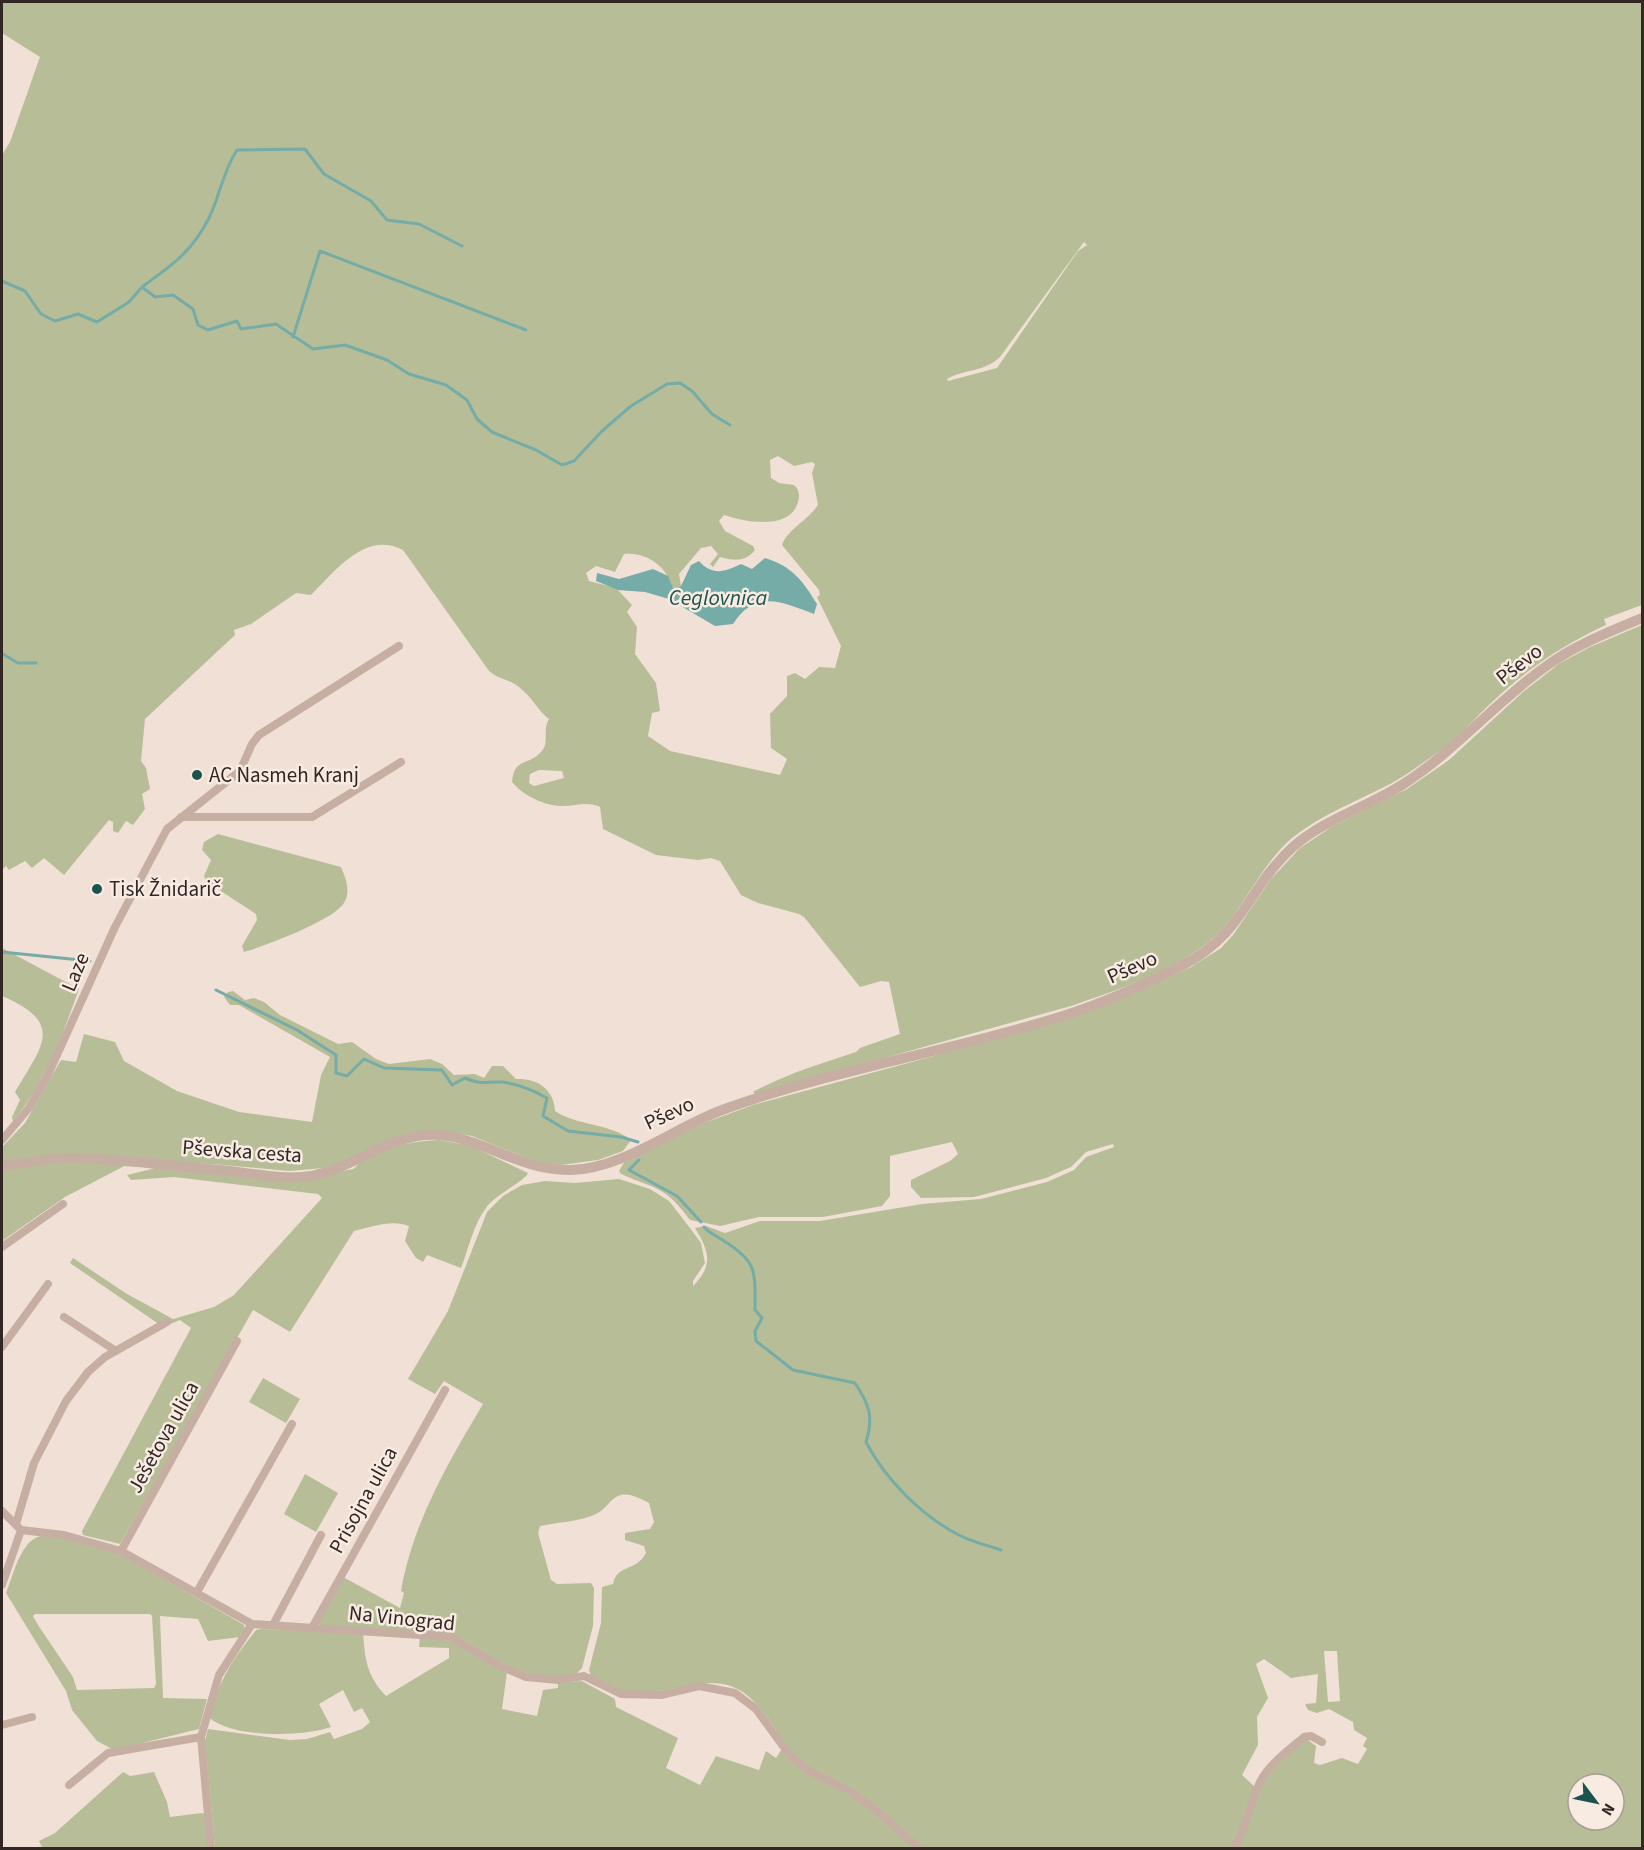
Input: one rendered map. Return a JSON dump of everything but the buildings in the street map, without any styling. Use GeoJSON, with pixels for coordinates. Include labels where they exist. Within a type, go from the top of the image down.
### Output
{"type":"FeatureCollection","features":[{"type":"Feature","properties":{"kind":"street","name":"Pševo"},"geometry":{"type":"LineString","coordinates":[[540,1169],[574,1170],[602,1167],[721,1111],[1066,1015],[1178,967],[1217,945],[1231,930],[1280,859],[1298,842],[1340,816],[1400,787],[1430,766],[1462,741],[1515,691],[1547,665],[1586,641],[1642,618]]}},
{"type":"Feature","properties":{"kind":"street","name":"Laze"},"geometry":{"type":"LineString","coordinates":[[2,1140],[29,1108],[47,1077],[115,927],[167,829],[240,771],[252,744],[260,735],[399,646]]}},
{"type":"Feature","properties":{"kind":"street"},"geometry":{"type":"LineString","coordinates":[[181,817],[312,817],[401,762]]}},
{"type":"Feature","properties":{"kind":"street","name":"Pševska cesta"},"geometry":{"type":"LineString","coordinates":[[2,1166],[73,1158],[304,1177],[344,1165],[406,1138],[436,1134],[471,1141],[540,1169]]}},
{"type":"Feature","properties":{"kind":"street"},"geometry":{"type":"LineString","coordinates":[[2,1247],[63,1204]]}},
{"type":"Feature","properties":{"kind":"street"},"geometry":{"type":"LineString","coordinates":[[2,1347],[48,1284]]}},
{"type":"Feature","properties":{"kind":"street"},"geometry":{"type":"LineString","coordinates":[[64,1317],[116,1351]]}},
{"type":"Feature","properties":{"kind":"street"},"geometry":{"type":"LineString","coordinates":[[2,1585],[34,1463],[66,1401],[88,1372],[116,1351],[167,1322]]}},
{"type":"Feature","properties":{"kind":"street","name":"Ješetova ulica"},"geometry":{"type":"LineString","coordinates":[[121,1551],[237,1341]]}},
{"type":"Feature","properties":{"kind":"street","name":"Prisojna ulica"},"geometry":{"type":"LineString","coordinates":[[312,1628],[444,1390]]}},
{"type":"Feature","properties":{"kind":"street"},"geometry":{"type":"LineString","coordinates":[[197,1592],[292,1425]]}},
{"type":"Feature","properties":{"kind":"street"},"geometry":{"type":"LineString","coordinates":[[2,1511],[19,1527],[64,1535],[121,1551],[252,1624],[219,1675],[201,1737],[211,1848]]}},
{"type":"Feature","properties":{"kind":"street"},"geometry":{"type":"LineString","coordinates":[[273,1625],[321,1535]]}},
{"type":"Feature","properties":{"kind":"street","name":"Na Vinograd"},"geometry":{"type":"LineString","coordinates":[[252,1624],[451,1637],[500,1666],[526,1677],[558,1680],[584,1676],[621,1694],[661,1695],[699,1686],[735,1694],[756,1709],[792,1757],[811,1772],[848,1790],[871,1806],[919,1848]]}},
{"type":"Feature","properties":{"kind":"street"},"geometry":{"type":"LineString","coordinates":[[2,1725],[32,1717]]}},
{"type":"Feature","properties":{"kind":"street"},"geometry":{"type":"LineString","coordinates":[[1234,1848],[1247,1826],[1261,1779],[1270,1768],[1304,1737],[1311,1736],[1322,1742]]}},
{"type":"Feature","properties":{"kind":"street"},"geometry":{"type":"LineString","coordinates":[[69,1785],[108,1753],[201,1737]]}},
{"type":"Feature","properties":{"kind":"green space"},"geometry":{"type":"Polygon","coordinates":[[[2,2],[1642,2],[1642,605],[1604,619],[1606,625],[1560,650],[1531,670],[1503,692],[1448,745],[1410,772],[1328,815],[1292,838],[1273,858],[1226,925],[1212,940],[1175,964],[1133,984],[1071,1006],[755,1094],[753,1092],[791,1075],[900,1034],[889,982],[881,981],[860,987],[804,917],[758,903],[741,895],[720,861],[711,858],[698,860],[656,855],[603,829],[600,807],[586,804],[563,806],[549,804],[522,792],[512,782],[513,774],[519,765],[532,759],[544,748],[549,719],[519,687],[489,671],[403,550],[389,545],[376,545],[364,549],[341,565],[311,595],[296,593],[251,624],[234,630],[235,635],[145,719],[141,761],[146,768],[150,789],[142,794],[145,809],[133,825],[126,821],[118,833],[113,831],[113,822],[109,820],[64,875],[44,858],[32,868],[25,861],[9,870],[6,866],[2,870],[2,155],[10,142],[40,57],[2,33],[2,2]],[[1084,242],[1000,357],[981,368],[947,379],[948,381],[997,368],[1078,251],[1087,245],[1084,242]],[[778,456],[770,460],[771,478],[779,483],[794,485],[798,490],[799,499],[793,511],[777,521],[755,522],[724,515],[719,521],[725,531],[753,546],[755,550],[748,557],[735,560],[720,557],[713,567],[710,564],[718,554],[711,546],[701,548],[679,574],[681,586],[672,588],[670,580],[661,567],[640,555],[624,554],[615,572],[596,566],[586,573],[589,581],[616,588],[632,605],[627,612],[637,627],[635,654],[656,683],[660,711],[652,713],[648,736],[670,751],[780,775],[787,759],[771,748],[770,714],[787,696],[787,676],[795,673],[805,679],[819,667],[835,668],[841,646],[817,597],[820,595],[819,590],[782,545],[788,535],[818,505],[812,473],[815,464],[812,462],[794,466],[778,456]],[[539,770],[530,774],[529,783],[534,786],[564,778],[562,771],[539,770]]]}},
{"type":"Feature","properties":{"kind":"green space"},"geometry":{"type":"Polygon","coordinates":[[[1642,625],[1642,1848],[1237,1848],[1259,1790],[1273,1768],[1305,1740],[1316,1746],[1314,1763],[1320,1765],[1342,1758],[1358,1764],[1367,1749],[1363,1746],[1367,1738],[1354,1730],[1353,1722],[1329,1709],[1317,1713],[1308,1710],[1305,1704],[1316,1703],[1318,1674],[1291,1678],[1264,1659],[1256,1664],[1268,1698],[1257,1717],[1258,1745],[1242,1775],[1255,1787],[1248,1812],[1232,1848],[215,1848],[205,1741],[208,1729],[290,1740],[307,1739],[330,1732],[334,1739],[362,1729],[370,1722],[362,1708],[354,1712],[343,1690],[319,1704],[331,1727],[319,1730],[304,1733],[268,1734],[234,1729],[220,1725],[210,1718],[227,1671],[256,1630],[261,1629],[363,1633],[368,1667],[375,1682],[386,1696],[449,1658],[449,1648],[419,1647],[420,1636],[451,1641],[507,1672],[502,1709],[537,1716],[543,1690],[558,1688],[558,1683],[582,1681],[615,1699],[616,1707],[678,1738],[666,1768],[700,1785],[716,1756],[759,1770],[766,1751],[776,1758],[785,1744],[759,1707],[748,1696],[733,1687],[718,1683],[702,1684],[637,1693],[617,1690],[591,1676],[589,1670],[601,1623],[602,1587],[613,1584],[618,1573],[637,1563],[646,1553],[644,1546],[625,1540],[625,1533],[650,1529],[654,1522],[649,1503],[639,1498],[617,1496],[600,1512],[589,1517],[540,1526],[538,1533],[551,1580],[557,1584],[591,1583],[594,1588],[593,1626],[582,1668],[577,1673],[562,1677],[529,1674],[502,1663],[460,1638],[320,1625],[318,1622],[343,1577],[400,1608],[404,1593],[401,1591],[407,1566],[423,1517],[457,1448],[483,1404],[444,1381],[435,1394],[408,1379],[448,1311],[487,1212],[503,1196],[522,1185],[545,1181],[575,1183],[619,1179],[650,1189],[669,1201],[701,1243],[705,1263],[693,1281],[693,1286],[707,1264],[704,1244],[695,1228],[706,1226],[725,1233],[760,1221],[820,1221],[922,1204],[981,1199],[1047,1182],[1074,1170],[1086,1157],[1114,1147],[1113,1144],[1086,1152],[1071,1167],[1046,1178],[974,1197],[921,1198],[911,1187],[911,1180],[950,1161],[958,1154],[952,1142],[890,1156],[890,1196],[882,1206],[823,1217],[759,1217],[720,1226],[690,1220],[666,1194],[621,1174],[619,1171],[625,1161],[704,1123],[753,1105],[934,1056],[1150,986],[1191,967],[1221,948],[1233,935],[1271,879],[1300,848],[1333,826],[1407,789],[1449,760],[1523,692],[1560,663],[1590,647],[1642,625]],[[1324,1651],[1328,1702],[1340,1701],[1337,1651],[1324,1651]]]}},
{"type":"Feature","properties":{"kind":"green space"},"geometry":{"type":"Polygon","coordinates":[[[218,834],[341,867],[347,890],[344,903],[338,910],[314,924],[244,952],[242,946],[257,920],[256,914],[207,882],[204,876],[211,860],[202,850],[204,842],[218,834]]]}},
{"type":"Feature","properties":{"kind":"green space"},"geometry":{"type":"Polygon","coordinates":[[[2,948],[79,989],[43,1076],[13,1121],[12,1117],[20,1100],[15,1092],[34,1061],[43,1036],[41,1026],[35,1016],[22,1006],[2,996],[2,948]]]}},
{"type":"Feature","properties":{"kind":"green space"},"geometry":{"type":"Polygon","coordinates":[[[233,991],[245,1000],[254,998],[264,1002],[280,1015],[338,1044],[352,1042],[376,1059],[389,1064],[430,1059],[442,1064],[454,1075],[475,1074],[484,1078],[492,1066],[503,1066],[516,1079],[530,1080],[543,1086],[551,1096],[555,1111],[573,1119],[613,1130],[631,1140],[623,1151],[598,1160],[561,1165],[541,1164],[472,1136],[437,1130],[324,1168],[289,1171],[213,1164],[132,1162],[65,1197],[2,1241],[2,1147],[25,1123],[61,1060],[76,1062],[84,1034],[115,1042],[124,1061],[177,1091],[239,1112],[312,1122],[321,1075],[330,1057],[239,1005],[230,1005],[224,997],[228,992],[233,991]]]}},
{"type":"Feature","properties":{"kind":"green space"},"geometry":{"type":"Polygon","coordinates":[[[439,1140],[471,1146],[528,1173],[486,1208],[474,1229],[461,1268],[427,1255],[423,1262],[416,1258],[405,1241],[409,1226],[388,1223],[354,1231],[290,1332],[253,1310],[120,1544],[83,1535],[82,1531],[191,1328],[180,1320],[163,1327],[70,1263],[73,1258],[127,1294],[173,1319],[214,1307],[234,1295],[322,1198],[318,1194],[174,1177],[131,1180],[127,1175],[156,1168],[288,1181],[353,1169],[367,1157],[386,1149],[408,1143],[439,1140]]]}},
{"type":"Feature","properties":{"kind":"green space"},"geometry":{"type":"Polygon","coordinates":[[[263,1378],[300,1399],[286,1423],[249,1402],[263,1378]]]}},
{"type":"Feature","properties":{"kind":"green space"},"geometry":{"type":"Polygon","coordinates":[[[305,1474],[338,1493],[316,1532],[284,1514],[305,1474]]]}},
{"type":"Feature","properties":{"kind":"green space"},"geometry":{"type":"Polygon","coordinates":[[[41,1536],[63,1537],[122,1555],[244,1625],[245,1630],[240,1637],[208,1641],[198,1619],[160,1616],[163,1698],[207,1699],[199,1729],[114,1750],[97,1741],[72,1710],[66,1691],[6,1593],[19,1558],[34,1539],[41,1536]],[[35,1614],[33,1616],[73,1677],[77,1690],[154,1688],[156,1684],[152,1616],[150,1614],[35,1614]]]}},
{"type":"Feature","properties":{"kind":"green space"},"geometry":{"type":"Polygon","coordinates":[[[123,1772],[130,1776],[154,1772],[167,1802],[170,1817],[202,1813],[207,1815],[209,1848],[42,1847],[39,1841],[55,1833],[123,1772]]]}},
{"type":"Feature","properties":{"kind":"water","name":"Ceglovnica"},"geometry":{"type":"Polygon","coordinates":[[[765,558],[796,575],[817,604],[814,614],[780,603],[760,602],[742,613],[733,624],[715,626],[669,599],[645,592],[618,590],[596,581],[597,573],[619,579],[653,569],[668,576],[673,588],[681,586],[691,565],[699,561],[709,569],[719,571],[741,564],[752,569],[765,558]]]}},
{"type":"Feature","properties":{"kind":"waterway"},"geometry":{"type":"LineString","coordinates":[[142,287],[188,249],[202,230],[216,201],[228,166],[237,150],[305,149],[324,174],[371,201],[387,220],[419,224],[462,246]]}},
{"type":"Feature","properties":{"kind":"waterway"},"geometry":{"type":"LineString","coordinates":[[293,337],[320,251],[526,330]]}},
{"type":"Feature","properties":{"kind":"waterway"},"geometry":{"type":"LineString","coordinates":[[2,281],[25,291],[41,314],[55,321],[78,314],[97,322],[129,302],[142,287],[155,297],[173,295],[193,309],[198,325],[208,330],[237,321],[241,329],[276,324],[313,349],[345,345],[387,360],[409,374],[446,385],[467,400],[477,419],[492,432],[536,450],[562,465],[574,461],[602,431],[631,406],[667,384],[680,383],[692,391],[712,414],[730,425]]}},
{"type":"Feature","properties":{"kind":"waterway"},"geometry":{"type":"LineString","coordinates":[[3,654],[18,663],[36,663]]}},
{"type":"Feature","properties":{"kind":"waterway"},"geometry":{"type":"LineString","coordinates":[[2,952],[90,961]]}},
{"type":"Feature","properties":{"kind":"waterway"},"geometry":{"type":"LineString","coordinates":[[216,990],[297,1030],[336,1055],[336,1073],[347,1076],[364,1059],[384,1068],[442,1070],[452,1085],[465,1078],[481,1083],[514,1084],[547,1098],[543,1116],[568,1131],[621,1137],[638,1142]]}},
{"type":"Feature","properties":{"kind":"waterway"},"geometry":{"type":"LineString","coordinates":[[639,1160],[629,1170],[677,1196],[701,1222]]}},
{"type":"Feature","properties":{"kind":"waterway"},"geometry":{"type":"LineString","coordinates":[[704,1227],[735,1248],[749,1262],[754,1277],[755,1310],[762,1318],[755,1331],[756,1341],[793,1370],[855,1383],[869,1411],[870,1425],[866,1442],[883,1469],[905,1495],[930,1517],[957,1534],[1001,1550]]}},
{"type":"Feature","properties":{"kind":"place","name":"AC Nasmeh Kranj"},"geometry":{"type":"Point","coordinates":[197,775]}},
{"type":"Feature","properties":{"kind":"place","name":"Tisk Žnidarič"},"geometry":{"type":"Point","coordinates":[97,889]}}]}
